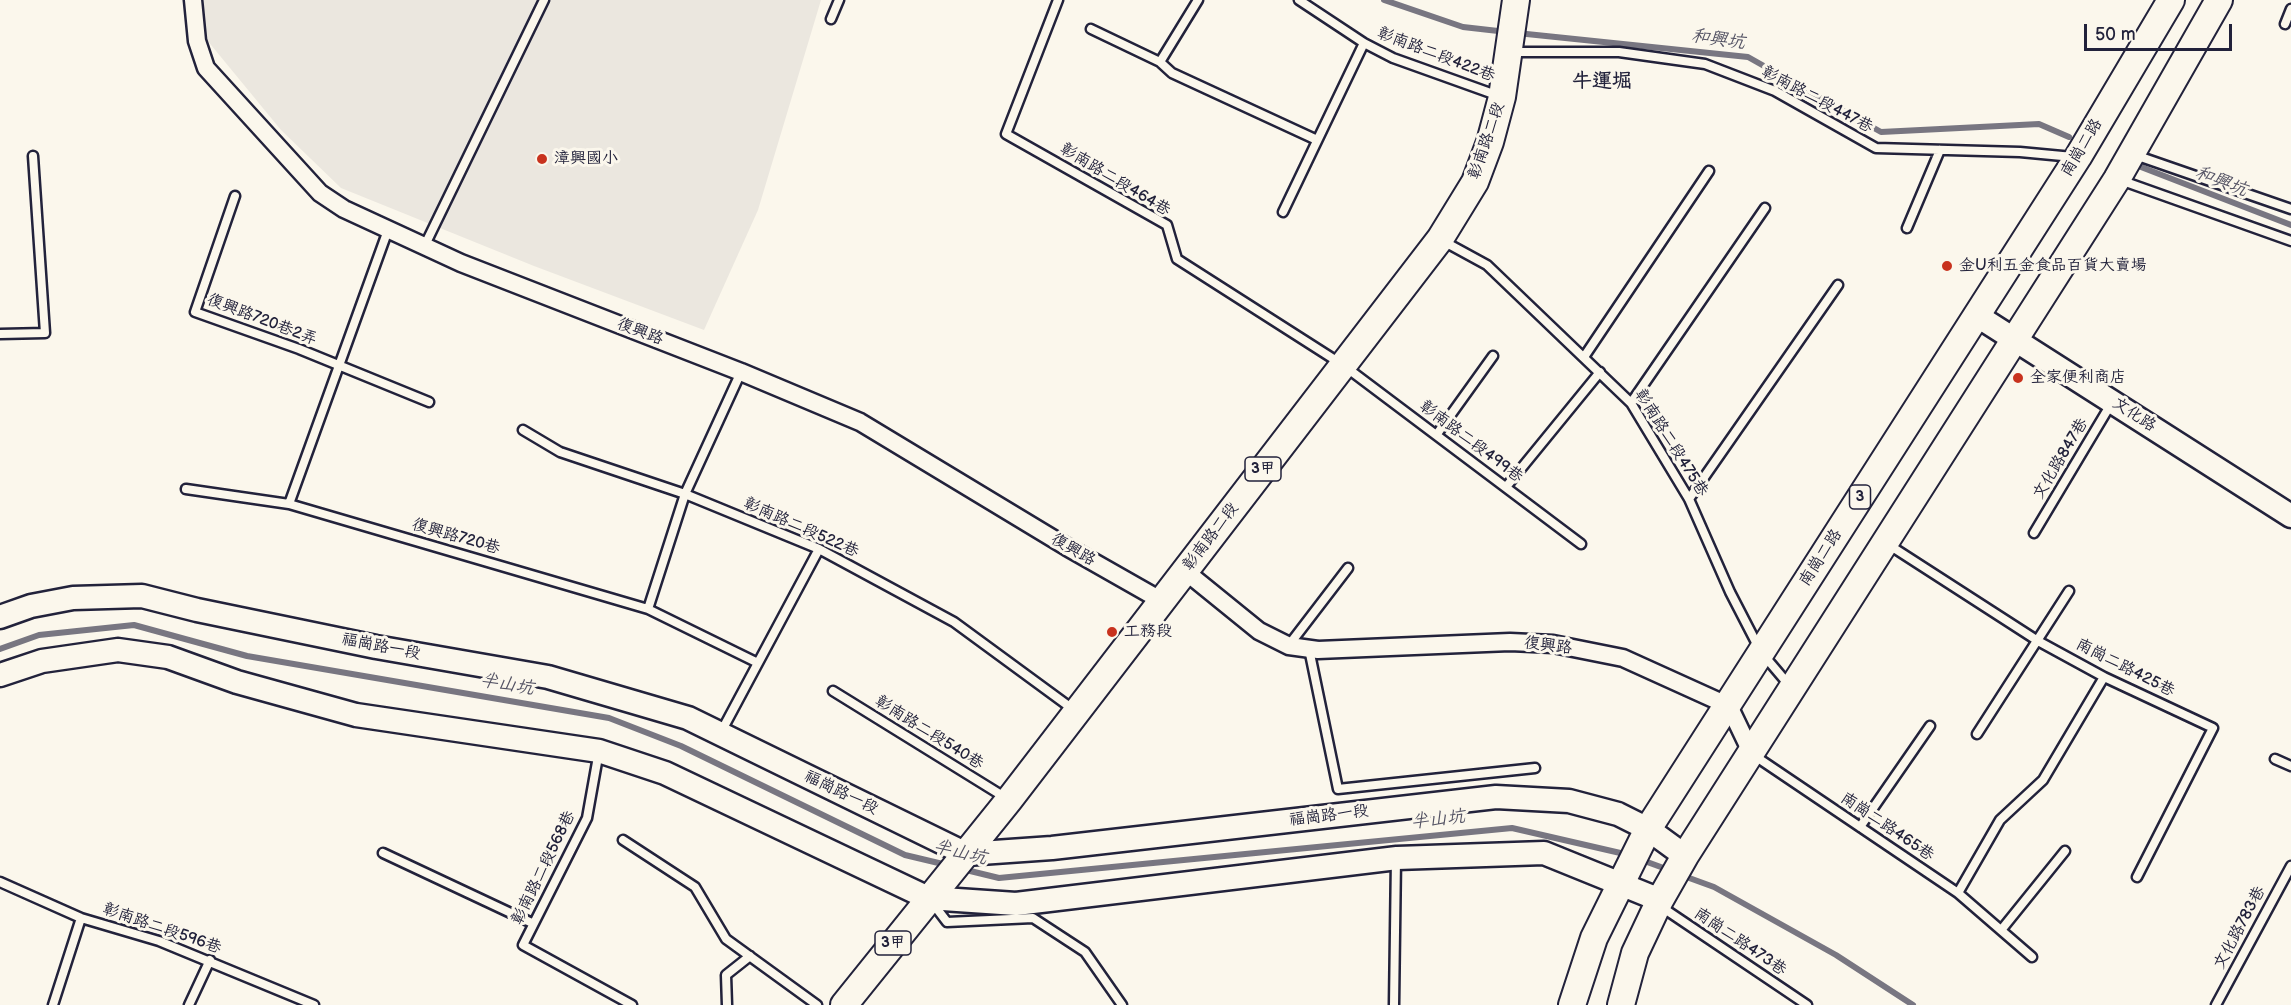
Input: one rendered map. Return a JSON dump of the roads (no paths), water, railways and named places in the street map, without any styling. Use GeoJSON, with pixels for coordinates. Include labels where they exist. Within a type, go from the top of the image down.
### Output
{"type":"FeatureCollection","features":[{"type":"Feature","properties":{"kind":"main road","name":"南崗二路"},"geometry":{"type":"LineString","coordinates":[[1572,1005],[1594,938],[1648,829],[1729,706],[1761,652],[2078,157],[2171,0]]}},
{"type":"Feature","properties":{"kind":"main road"},"geometry":{"type":"LineString","coordinates":[[1621,1005],[1635,953],[1660,900],[1685,856],[1752,754],[1791,687],[2013,338],[2117,179],[2219,0]]}},
{"type":"Feature","properties":{"kind":"main road","name":"彰南路二段"},"geometry":{"type":"LineString","coordinates":[[844,1005],[1009,800],[1440,239],[1474,182],[1502,97],[1513,29]]}},
{"type":"Feature","properties":{"kind":"street","name":"復興路"},"geometry":{"type":"LineString","coordinates":[[193,0],[196,41],[206,68],[320,193],[344,209],[424,247],[741,372],[860,422],[1162,602]]}},
{"type":"Feature","properties":{"kind":"street","name":"文化路"},"geometry":{"type":"LineString","coordinates":[[1976,315],[2291,516]]}},
{"type":"Feature","properties":{"kind":"street","name":"復興路"},"geometry":{"type":"LineString","coordinates":[[1185,571],[1259,631],[1289,646],[1309,649],[1510,642],[1553,645],[1623,658],[1729,706]]}},
{"type":"Feature","properties":{"kind":"street","name":"福崗路一段"},"geometry":{"type":"LineString","coordinates":[[0,617],[31,606],[73,598],[142,596],[197,610],[376,647],[548,677],[688,718],[720,734],[949,875],[1052,848],[1496,797],[1569,801],[1618,814],[1648,829],[1685,856]]}},
{"type":"Feature","properties":{"kind":"street","name":"福崗路一段"},"geometry":{"type":"LineString","coordinates":[[0,675],[42,661],[117,650],[168,657],[237,682],[356,714],[599,751],[949,875],[1016,904],[1396,858],[1544,853],[1660,900]]}},
{"type":"Feature","properties":{"kind":"street"},"geometry":{"type":"LineString","coordinates":[[1729,706],[1752,754]]}},
{"type":"Feature","properties":{"kind":"lane"},"geometry":{"type":"LineString","coordinates":[[424,247],[544,0]]}},
{"type":"Feature","properties":{"kind":"lane"},"geometry":{"type":"LineString","coordinates":[[831,19],[838,0]]}},
{"type":"Feature","properties":{"kind":"lane","name":"彰南路二段464巷"},"geometry":{"type":"LineString","coordinates":[[1058,0],[1006,134],[1167,225],[1177,260],[1343,365]]}},
{"type":"Feature","properties":{"kind":"lane"},"geometry":{"type":"LineString","coordinates":[[1160,62],[1198,0]]}},
{"type":"Feature","properties":{"kind":"lane","name":"彰南路二段422巷"},"geometry":{"type":"LineString","coordinates":[[1299,0],[1364,43],[1393,58],[1502,97]]}},
{"type":"Feature","properties":{"kind":"lane"},"geometry":{"type":"LineString","coordinates":[[2285,24],[2291,9]]}},
{"type":"Feature","properties":{"kind":"lane"},"geometry":{"type":"LineString","coordinates":[[1091,29],[1160,62],[1172,73],[1317,140]]}},
{"type":"Feature","properties":{"kind":"lane","name":"彰南路二段447巷"},"geometry":{"type":"LineString","coordinates":[[1513,29],[1619,52],[1705,64],[1775,91],[1876,148],[2020,152],[2078,157]]}},
{"type":"Feature","properties":{"kind":"lane"},"geometry":{"type":"LineString","coordinates":[[1283,212],[1364,43]]}},
{"type":"Feature","properties":{"kind":"lane"},"geometry":{"type":"LineString","coordinates":[[1907,228],[1940,150]]}},
{"type":"Feature","properties":{"kind":"lane"},"geometry":{"type":"LineString","coordinates":[[2131,153],[2291,208]]}},
{"type":"Feature","properties":{"kind":"lane"},"geometry":{"type":"LineString","coordinates":[[0,334],[45,333],[33,156]]}},
{"type":"Feature","properties":{"kind":"lane"},"geometry":{"type":"LineString","coordinates":[[1584,357],[1709,171]]}},
{"type":"Feature","properties":{"kind":"lane"},"geometry":{"type":"LineString","coordinates":[[2117,179],[2291,241]]}},
{"type":"Feature","properties":{"kind":"lane","name":"復興路720巷2弄"},"geometry":{"type":"LineString","coordinates":[[235,196],[195,312],[429,402]]}},
{"type":"Feature","properties":{"kind":"lane"},"geometry":{"type":"LineString","coordinates":[[1631,403],[1766,208]]}},
{"type":"Feature","properties":{"kind":"lane"},"geometry":{"type":"LineString","coordinates":[[289,504],[388,230]]}},
{"type":"Feature","properties":{"kind":"lane","name":"彰南路二段475巷"},"geometry":{"type":"LineString","coordinates":[[1440,239],[1487,265],[1631,403],[1689,499],[1730,592],[1761,652],[1791,687]]}},
{"type":"Feature","properties":{"kind":"lane"},"geometry":{"type":"LineString","coordinates":[[1689,499],[1838,285]]}},
{"type":"Feature","properties":{"kind":"lane"},"geometry":{"type":"LineString","coordinates":[[1437,434],[1493,356]]}},
{"type":"Feature","properties":{"kind":"lane","name":"彰南路二段499巷"},"geometry":{"type":"LineString","coordinates":[[1343,365],[1581,544]]}},
{"type":"Feature","properties":{"kind":"lane"},"geometry":{"type":"LineString","coordinates":[[648,609],[685,494],[741,372]]}},
{"type":"Feature","properties":{"kind":"lane"},"geometry":{"type":"LineString","coordinates":[[1506,487],[1600,372]]}},
{"type":"Feature","properties":{"kind":"lane","name":"文化路847巷"},"geometry":{"type":"LineString","coordinates":[[2034,533],[2113,401]]}},
{"type":"Feature","properties":{"kind":"lane","name":"彰南路二段522巷"},"geometry":{"type":"LineString","coordinates":[[523,430],[560,452],[685,494],[819,549],[954,622],[1077,712]]}},
{"type":"Feature","properties":{"kind":"lane","name":"復興路720巷"},"geometry":{"type":"LineString","coordinates":[[186,489],[289,504],[648,609],[758,663]]}},
{"type":"Feature","properties":{"kind":"lane","name":"南崗二路425巷"},"geometry":{"type":"LineString","coordinates":[[1884,541],[2038,641],[2104,677],[2214,728],[2138,878]]}},
{"type":"Feature","properties":{"kind":"lane"},"geometry":{"type":"LineString","coordinates":[[720,734],[819,549]]}},
{"type":"Feature","properties":{"kind":"lane"},"geometry":{"type":"LineString","coordinates":[[1289,646],[1348,568]]}},
{"type":"Feature","properties":{"kind":"lane"},"geometry":{"type":"LineString","coordinates":[[1977,734],[2069,591]]}},
{"type":"Feature","properties":{"kind":"lane"},"geometry":{"type":"LineString","coordinates":[[1309,649],[1338,789],[1535,768]]}},
{"type":"Feature","properties":{"kind":"lane"},"geometry":{"type":"LineString","coordinates":[[1958,893],[2000,820],[2043,780],[2104,677]]}},
{"type":"Feature","properties":{"kind":"lane","name":"彰南路二段540巷"},"geometry":{"type":"LineString","coordinates":[[833,691],[1009,800]]}},
{"type":"Feature","properties":{"kind":"lane"},"geometry":{"type":"LineString","coordinates":[[1860,827],[1930,726]]}},
{"type":"Feature","properties":{"kind":"lane","name":"彰南路二段568巷"},"geometry":{"type":"LineString","coordinates":[[599,751],[587,818],[532,923],[523,945],[632,1005]]}},
{"type":"Feature","properties":{"kind":"lane","name":"南崗二路465巷"},"geometry":{"type":"LineString","coordinates":[[1752,754],[1958,893],[2032,957]]}},
{"type":"Feature","properties":{"kind":"lane"},"geometry":{"type":"LineString","coordinates":[[2275,759],[2291,766]]}},
{"type":"Feature","properties":{"kind":"lane"},"geometry":{"type":"LineString","coordinates":[[623,840],[695,887],[726,939],[817,1005]]}},
{"type":"Feature","properties":{"kind":"lane"},"geometry":{"type":"LineString","coordinates":[[2002,929],[2065,850]]}},
{"type":"Feature","properties":{"kind":"lane"},"geometry":{"type":"LineString","coordinates":[[383,853],[532,923]]}},
{"type":"Feature","properties":{"kind":"lane"},"geometry":{"type":"LineString","coordinates":[[1394,1005],[1396,858]]}},
{"type":"Feature","properties":{"kind":"lane","name":"文化路783巷"},"geometry":{"type":"LineString","coordinates":[[2216,1005],[2291,866]]}},
{"type":"Feature","properties":{"kind":"lane"},"geometry":{"type":"LineString","coordinates":[[949,875],[947,922],[1033,918],[1085,952],[1122,1005]]}},
{"type":"Feature","properties":{"kind":"lane","name":"彰南路二段596巷"},"geometry":{"type":"LineString","coordinates":[[0,882],[81,918],[159,941],[210,960],[314,1005]]}},
{"type":"Feature","properties":{"kind":"lane","name":"南崗二路473巷"},"geometry":{"type":"LineString","coordinates":[[1660,900],[1666,910],[1807,1005]]}},
{"type":"Feature","properties":{"kind":"lane"},"geometry":{"type":"LineString","coordinates":[[53,1005],[81,918]]}},
{"type":"Feature","properties":{"kind":"lane"},"geometry":{"type":"LineString","coordinates":[[727,1005],[726,975],[750,956]]}},
{"type":"Feature","properties":{"kind":"lane"},"geometry":{"type":"LineString","coordinates":[[189,1005],[210,960]]}},
{"type":"Feature","properties":{"kind":"waterway","name":"和興坑"},"geometry":{"type":"LineString","coordinates":[[1384,0],[1463,27],[1507,32]]}},
{"type":"Feature","properties":{"kind":"waterway","name":"和興坑"},"geometry":{"type":"LineString","coordinates":[[1517,33],[1748,57],[1881,132],[2039,124],[2069,137]]}},
{"type":"Feature","properties":{"kind":"waterway","name":"和興坑"},"geometry":{"type":"LineString","coordinates":[[2141,167],[2291,225]]}},
{"type":"Feature","properties":{"kind":"waterway","name":"半山坑"},"geometry":{"type":"LineString","coordinates":[[0,649],[39,635],[134,625],[247,656],[609,718],[681,746],[905,855],[947,865]]}},
{"type":"Feature","properties":{"kind":"waterway","name":"半山坑"},"geometry":{"type":"LineString","coordinates":[[962,869],[999,878],[1512,828],[1629,855]]}},
{"type":"Feature","properties":{"kind":"waterway","name":"半山坑"},"geometry":{"type":"LineString","coordinates":[[1639,859],[1669,870]]}},
{"type":"Feature","properties":{"kind":"waterway","name":"半山坑"},"geometry":{"type":"LineString","coordinates":[[1681,875],[1714,887],[1836,955],[1913,1005]]}},
{"type":"Feature","properties":{"kind":"place","name":"漳興國小"},"geometry":{"type":"Point","coordinates":[542,159]}},
{"type":"Feature","properties":{"kind":"place","name":"金U利五金食品百貨大賣場"},"geometry":{"type":"Point","coordinates":[1947,266]}},
{"type":"Feature","properties":{"kind":"place","name":"全家便利商店"},"geometry":{"type":"Point","coordinates":[2018,378]}},
{"type":"Feature","properties":{"kind":"place","name":"工務段"},"geometry":{"type":"Point","coordinates":[1112,632]}},
{"type":"Feature","properties":{"kind":"district","name":"牛運堀"},"geometry":{"type":"Point","coordinates":[1602,82]}}]}
